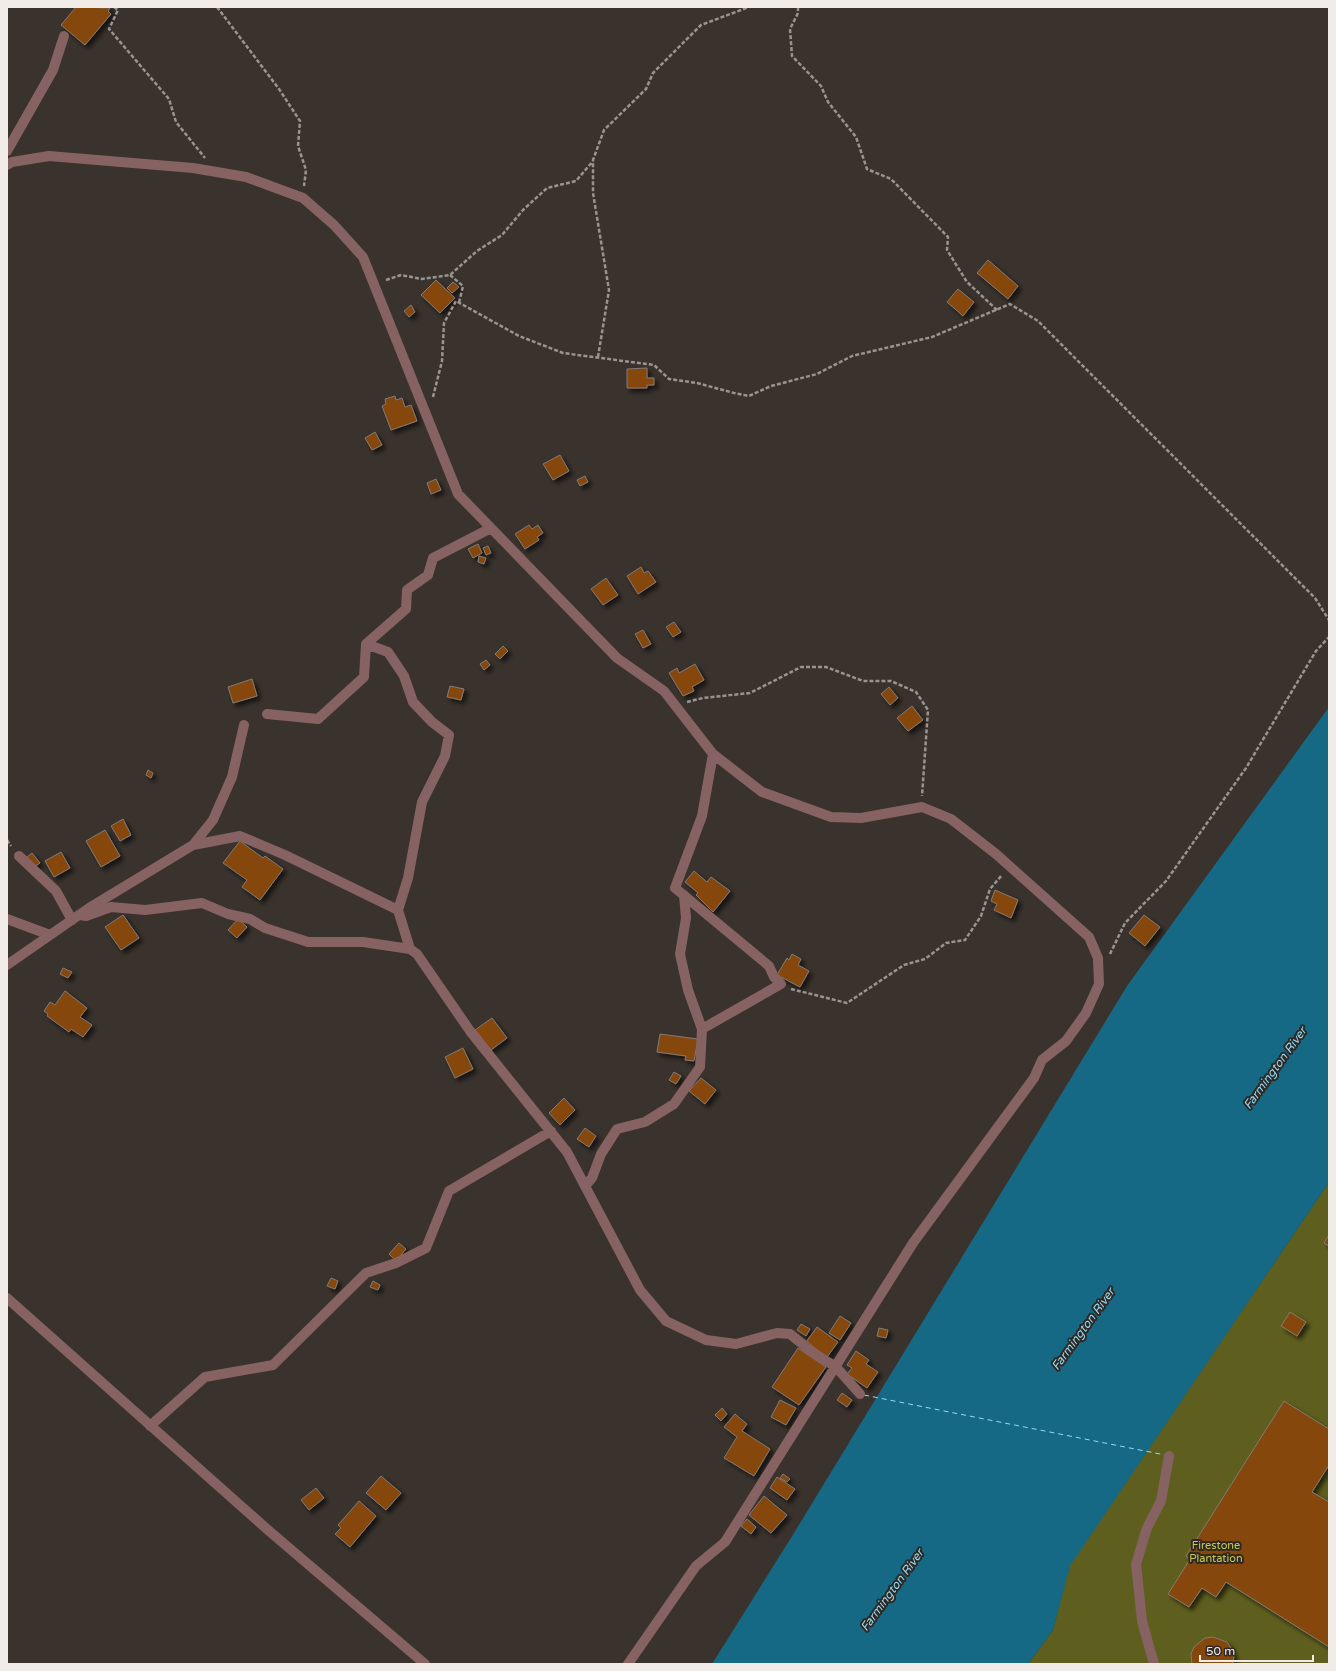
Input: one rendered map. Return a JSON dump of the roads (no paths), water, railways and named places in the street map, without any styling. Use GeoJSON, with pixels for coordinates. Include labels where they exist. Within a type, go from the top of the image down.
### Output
{"type":"FeatureCollection","features":[{"type":"Feature","properties":{"kind":"street"},"geometry":{"type":"LineString","coordinates":[[7,151],[53,70],[64,36]]}},
{"type":"Feature","properties":{"kind":"street"},"geometry":{"type":"LineString","coordinates":[[7,166],[12,162],[49,156],[193,168],[246,177],[303,198],[334,225],[363,257],[458,494],[617,658],[664,691],[713,754],[762,792],[831,817],[861,818],[922,807],[951,819],[1009,866],[1089,936],[1098,958],[1099,984],[1082,1018],[1066,1041],[1042,1060],[1034,1078],[913,1243],[725,1542],[696,1566],[628,1664]]}},
{"type":"Feature","properties":{"kind":"street"},"geometry":{"type":"LineString","coordinates":[[267,714],[318,719],[364,677],[366,644],[406,609],[407,590],[428,575],[433,558],[491,528]]}},
{"type":"Feature","properties":{"kind":"street"},"geometry":{"type":"LineString","coordinates":[[366,644],[388,652],[404,676],[413,702],[432,722],[449,735],[444,756],[422,802],[408,878],[398,910],[410,950]]}},
{"type":"Feature","properties":{"kind":"street"},"geometry":{"type":"LineString","coordinates":[[7,964],[75,917],[192,845],[212,820],[232,777],[244,725]]}},
{"type":"Feature","properties":{"kind":"street"},"geometry":{"type":"LineString","coordinates":[[702,1029],[782,984],[774,977],[769,966],[675,888],[702,816],[713,754]]}},
{"type":"Feature","properties":{"kind":"street"},"geometry":{"type":"LineString","coordinates":[[192,845],[240,836],[286,855],[398,910]]}},
{"type":"Feature","properties":{"kind":"street"},"geometry":{"type":"LineString","coordinates":[[19,856],[56,891],[75,917]]}},
{"type":"Feature","properties":{"kind":"street"},"geometry":{"type":"LineString","coordinates":[[585,1186],[592,1178],[602,1154],[617,1129],[645,1122],[674,1104],[700,1067],[702,1029],[688,990],[680,954],[686,918],[684,895]]}},
{"type":"Feature","properties":{"kind":"street"},"geometry":{"type":"LineString","coordinates":[[75,917],[86,916],[111,907],[145,910],[202,903],[228,914],[250,919],[265,928],[308,942],[363,942],[410,950],[417,954],[470,1031],[567,1152],[640,1290],[666,1321],[706,1340],[736,1344],[777,1333],[790,1334],[815,1354],[836,1367],[860,1394]]}},
{"type":"Feature","properties":{"kind":"street"},"geometry":{"type":"LineString","coordinates":[[7,919],[50,935]]}},
{"type":"Feature","properties":{"kind":"street"},"geometry":{"type":"LineString","coordinates":[[150,1426],[205,1377],[273,1365],[366,1273],[396,1263],[426,1248],[449,1191],[551,1131]]}},
{"type":"Feature","properties":{"kind":"street"},"geometry":{"type":"LineString","coordinates":[[7,1298],[268,1530],[425,1664]]}},
{"type":"Feature","properties":{"kind":"street"},"geometry":{"type":"LineString","coordinates":[[1154,1664],[1142,1622],[1136,1564],[1147,1528],[1161,1500],[1169,1456]]}},
{"type":"Feature","properties":{"kind":"water","name":"Farmington River"},"geometry":{"type":"Polygon","coordinates":[[[1329,707],[1329,1182],[1070,1566],[1053,1630],[1028,1664],[712,1664],[794,1533],[1127,986],[1329,707]]]}},
{"type":"Feature","properties":{"kind":"park label","name":"Firestone Plantation"},"geometry":{"type":"Point","coordinates":[1216,1551]}}]}
